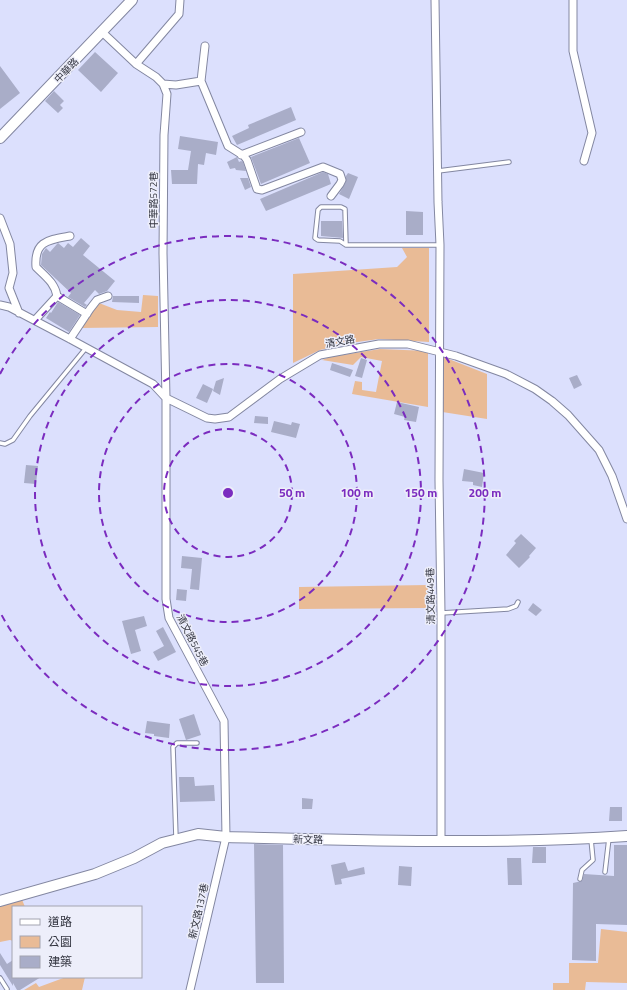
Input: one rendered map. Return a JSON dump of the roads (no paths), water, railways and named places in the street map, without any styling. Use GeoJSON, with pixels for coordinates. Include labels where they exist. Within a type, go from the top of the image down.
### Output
{"type":"FeatureCollection","features":[{"type":"Feature","properties":{"kind":"street","name":"中華路"},"geometry":{"type":"LineString","coordinates":[[0,138],[132,0]]}},
{"type":"Feature","properties":{"kind":"street"},"geometry":{"type":"LineString","coordinates":[[136,64],[179,14],[180,0]]}},
{"type":"Feature","properties":{"kind":"street","name":"清文路449巷"},"geometry":{"type":"LineString","coordinates":[[435,0],[440,245],[439,480],[441,614],[441,840]]}},
{"type":"Feature","properties":{"kind":"street"},"geometry":{"type":"LineString","coordinates":[[573,0],[573,51],[592,134],[584,161]]}},
{"type":"Feature","properties":{"kind":"street"},"geometry":{"type":"LineString","coordinates":[[101,32],[136,64],[156,77],[163,84],[176,85],[201,82]]}},
{"type":"Feature","properties":{"kind":"street"},"geometry":{"type":"LineString","coordinates":[[205,46],[201,82],[228,146],[247,160],[257,189],[262,190],[323,167],[340,174],[342,180],[331,196]]}},
{"type":"Feature","properties":{"kind":"street","name":"中華路572巷"},"geometry":{"type":"LineString","coordinates":[[163,84],[167,94],[164,135],[163,190],[166,398]]}},
{"type":"Feature","properties":{"kind":"street"},"geometry":{"type":"LineString","coordinates":[[241,155],[300,132]]}},
{"type":"Feature","properties":{"kind":"street"},"geometry":{"type":"LineString","coordinates":[[0,218],[10,244],[13,273],[9,288],[19,313]]}},
{"type":"Feature","properties":{"kind":"street"},"geometry":{"type":"LineString","coordinates":[[57,296],[56,289],[36,267],[37,252],[40,246],[50,239],[70,236]]}},
{"type":"Feature","properties":{"kind":"street"},"geometry":{"type":"LineString","coordinates":[[57,296],[87,314]]}},
{"type":"Feature","properties":{"kind":"street"},"geometry":{"type":"LineString","coordinates":[[35,320],[57,296]]}},
{"type":"Feature","properties":{"kind":"street"},"geometry":{"type":"LineString","coordinates":[[70,339],[98,300],[108,296]]}},
{"type":"Feature","properties":{"kind":"street","name":"清文路"},"geometry":{"type":"LineString","coordinates":[[0,306],[9,308],[35,320],[153,384],[166,398],[207,418],[215,419],[229,417],[280,379],[320,355],[379,344],[408,344],[440,351],[506,374],[552,401],[568,415],[599,450],[612,476],[627,519]]}},
{"type":"Feature","properties":{"kind":"street","name":"清文路545巷"},"geometry":{"type":"LineString","coordinates":[[166,398],[166,599],[169,618],[224,721],[226,837]]}},
{"type":"Feature","properties":{"kind":"street","name":"新文路"},"geometry":{"type":"LineString","coordinates":[[0,901],[95,874],[134,858],[162,844],[198,834],[226,837],[441,840],[532,840],[627,836]]}},
{"type":"Feature","properties":{"kind":"street","name":"新文路137巷"},"geometry":{"type":"LineString","coordinates":[[190,990],[226,837]]}},
{"type":"Feature","properties":{"kind":"lane"},"geometry":{"type":"LineString","coordinates":[[438,171],[509,162]]}},
{"type":"Feature","properties":{"kind":"lane"},"geometry":{"type":"LineString","coordinates":[[346,245],[345,209],[341,207],[321,207],[318,210],[315,238],[318,240],[340,241],[346,245],[440,245]]}},
{"type":"Feature","properties":{"kind":"lane"},"geometry":{"type":"LineString","coordinates":[[0,443],[5,444],[13,440],[30,416],[86,347]]}},
{"type":"Feature","properties":{"kind":"lane"},"geometry":{"type":"LineString","coordinates":[[441,614],[508,609],[516,606],[518,602]]}},
{"type":"Feature","properties":{"kind":"lane"},"geometry":{"type":"LineString","coordinates":[[176,840],[173,747],[177,743],[197,743]]}},
{"type":"Feature","properties":{"kind":"lane"},"geometry":{"type":"LineString","coordinates":[[605,872],[609,837]]}},
{"type":"Feature","properties":{"kind":"lane"},"geometry":{"type":"LineString","coordinates":[[580,879],[582,870],[593,860],[591,838]]}},
{"type":"Feature","properties":{"kind":"lane"},"geometry":{"type":"LineString","coordinates":[[0,978],[7,989]]}}]}
